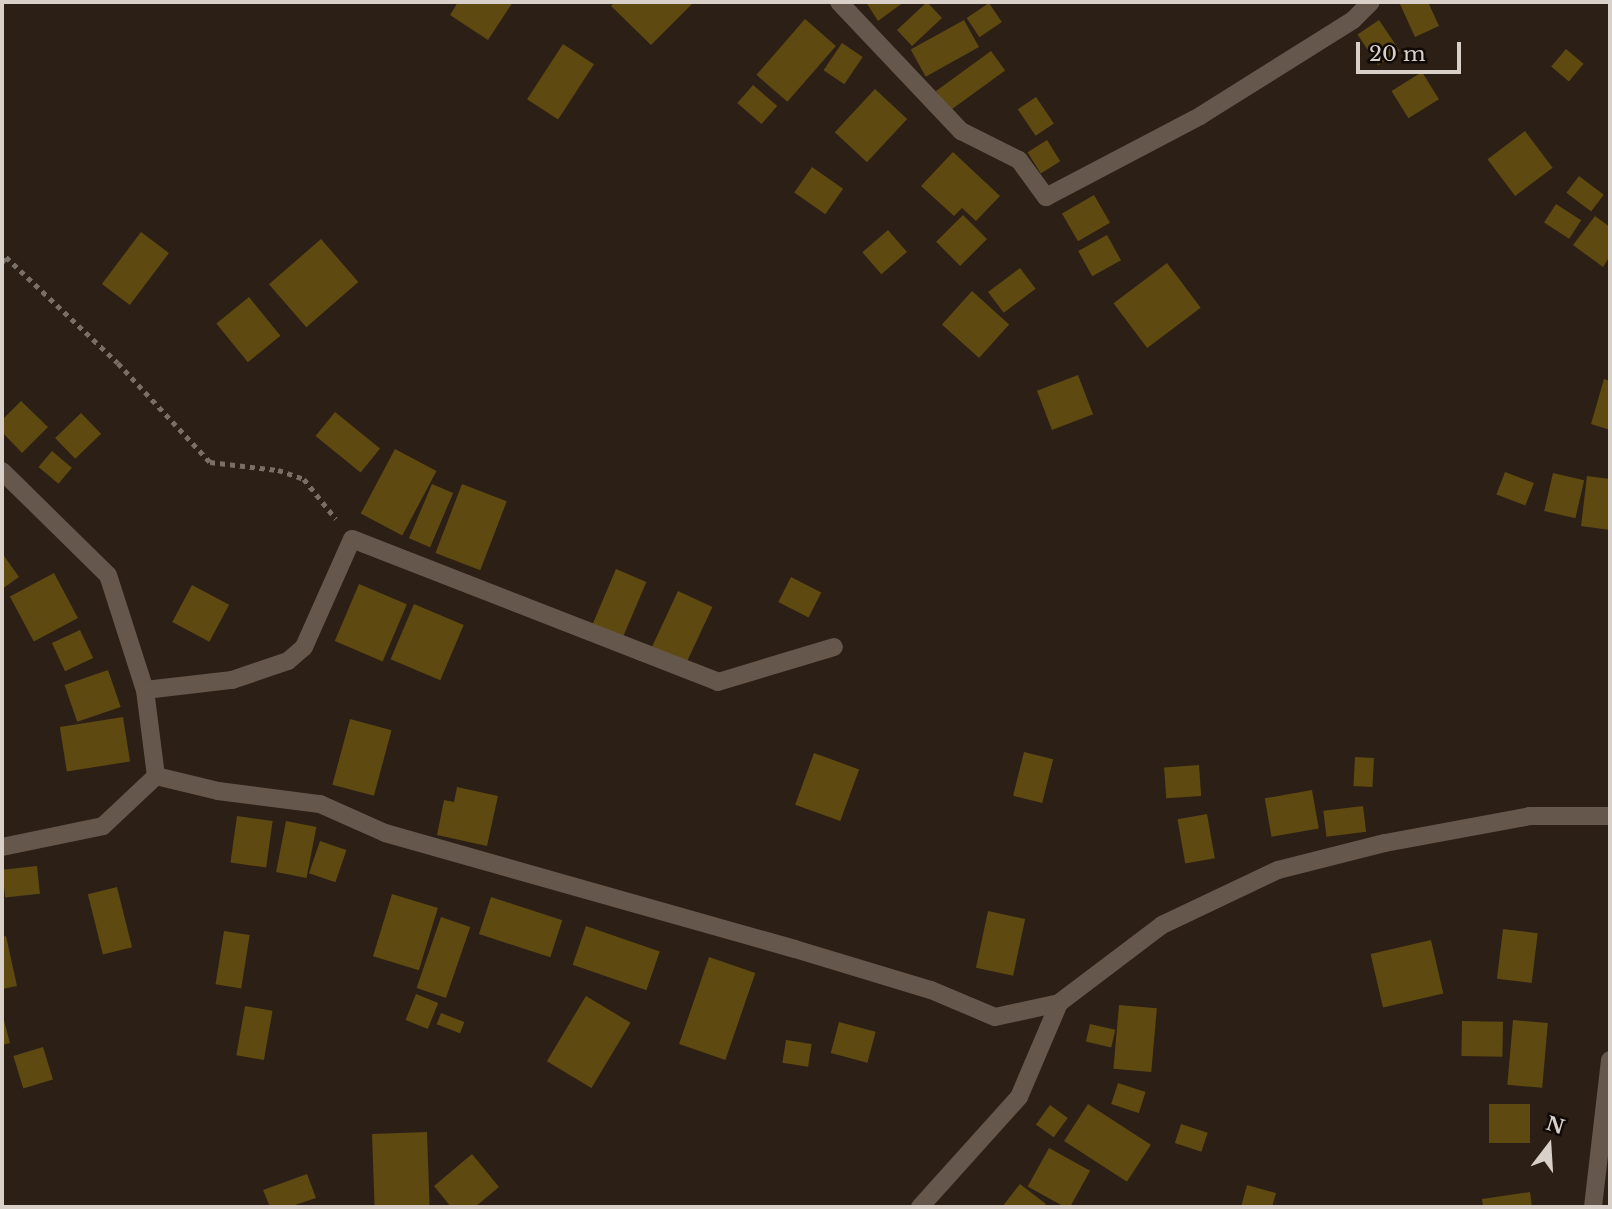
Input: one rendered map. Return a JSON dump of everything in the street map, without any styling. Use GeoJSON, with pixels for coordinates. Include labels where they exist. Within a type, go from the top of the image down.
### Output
{"type":"FeatureCollection","features":[{"type":"Feature","properties":{"kind":"street"},"geometry":{"type":"LineString","coordinates":[[839,2],[961,131],[1019,160],[1046,197],[1200,116],[1353,20],[1371,2]]}},
{"type":"Feature","properties":{"kind":"street"},"geometry":{"type":"LineString","coordinates":[[2,471],[108,575],[145,690],[156,776]]}},
{"type":"Feature","properties":{"kind":"street"},"geometry":{"type":"LineString","coordinates":[[145,690],[232,680],[288,661],[304,647],[352,539],[587,634],[718,682],[834,648]]}},
{"type":"Feature","properties":{"kind":"street"},"geometry":{"type":"LineString","coordinates":[[2,847],[103,825],[156,776]]}},
{"type":"Feature","properties":{"kind":"street"},"geometry":{"type":"LineString","coordinates":[[156,776],[218,791],[320,804],[385,833],[931,990],[995,1017],[1059,1003],[1162,925],[1278,870],[1531,816],[1610,816]]}},
{"type":"Feature","properties":{"kind":"street"},"geometry":{"type":"LineString","coordinates":[[920,1207],[1019,1097],[1059,1003]]}},
{"type":"Feature","properties":{"kind":"street"},"geometry":{"type":"LineString","coordinates":[[1592,1207],[1610,1060]]}},
{"type":"Feature","properties":{"kind":"path"},"geometry":{"type":"LineString","coordinates":[[2,262],[6,257],[118,363],[210,462],[278,470],[304,480],[352,539]]}},
{"type":"Feature","properties":{"kind":"building"},"geometry":{"type":"Polygon","coordinates":[[[458,2],[513,2],[488,40],[450,15],[458,2]]]}},
{"type":"Feature","properties":{"kind":"building"},"geometry":{"type":"Polygon","coordinates":[[[615,2],[694,2],[651,45],[611,6],[615,2]]]}},
{"type":"Feature","properties":{"kind":"building"},"geometry":{"type":"Polygon","coordinates":[[[866,2],[904,2],[878,21],[866,2]]]}},
{"type":"Feature","properties":{"kind":"building"},"geometry":{"type":"Polygon","coordinates":[[[927,2],[942,18],[912,46],[897,30],[927,2]]]}},
{"type":"Feature","properties":{"kind":"building"},"geometry":{"type":"Polygon","coordinates":[[[1399,2],[1428,2],[1439,26],[1415,37],[1399,2]]]}},
{"type":"Feature","properties":{"kind":"building"},"geometry":{"type":"Polygon","coordinates":[[[989,3],[1002,22],[979,37],[967,18],[989,3]]]}},
{"type":"Feature","properties":{"kind":"building"},"geometry":{"type":"Polygon","coordinates":[[[805,19],[836,46],[787,102],[756,75],[805,19]]]}},
{"type":"Feature","properties":{"kind":"building"},"geometry":{"type":"Polygon","coordinates":[[[964,20],[979,47],[926,77],[911,50],[964,20]]]}},
{"type":"Feature","properties":{"kind":"building"},"geometry":{"type":"Polygon","coordinates":[[[1379,20],[1400,51],[1378,65],[1357,35],[1379,20]]]}},
{"type":"Feature","properties":{"kind":"building"},"geometry":{"type":"Polygon","coordinates":[[[842,43],[863,57],[844,84],[824,70],[842,43]]]}},
{"type":"Feature","properties":{"kind":"building"},"geometry":{"type":"Polygon","coordinates":[[[563,44],[594,64],[558,120],[527,99],[563,44]]]}},
{"type":"Feature","properties":{"kind":"building"},"geometry":{"type":"Polygon","coordinates":[[[1566,49],[1584,64],[1569,81],[1551,67],[1566,49]]]}},
{"type":"Feature","properties":{"kind":"building"},"geometry":{"type":"Polygon","coordinates":[[[991,51],[1005,70],[950,110],[936,91],[991,51]]]}},
{"type":"Feature","properties":{"kind":"building"},"geometry":{"type":"Polygon","coordinates":[[[1422,72],[1439,99],[1408,118],[1391,91],[1422,72]]]}},
{"type":"Feature","properties":{"kind":"building"},"geometry":{"type":"Polygon","coordinates":[[[753,85],[777,106],[761,124],[737,103],[753,85]]]}},
{"type":"Feature","properties":{"kind":"building"},"geometry":{"type":"Polygon","coordinates":[[[875,89],[907,119],[867,162],[835,132],[875,89]]]}},
{"type":"Feature","properties":{"kind":"building"},"geometry":{"type":"Polygon","coordinates":[[[1036,97],[1054,124],[1036,136],[1018,109],[1036,97]]]}},
{"type":"Feature","properties":{"kind":"building"},"geometry":{"type":"Polygon","coordinates":[[[1525,131],[1553,168],[1515,196],[1487,159],[1525,131]]]}},
{"type":"Feature","properties":{"kind":"building"},"geometry":{"type":"Polygon","coordinates":[[[1047,140],[1060,161],[1041,173],[1027,152],[1047,140]]]}},
{"type":"Feature","properties":{"kind":"building"},"geometry":{"type":"Polygon","coordinates":[[[953,152],[1000,196],[976,221],[962,208],[954,216],[921,186],[953,152]]]}},
{"type":"Feature","properties":{"kind":"building"},"geometry":{"type":"Polygon","coordinates":[[[812,167],[843,189],[825,214],[794,192],[812,167]]]}},
{"type":"Feature","properties":{"kind":"building"},"geometry":{"type":"Polygon","coordinates":[[[1579,176],[1604,195],[1591,211],[1566,193],[1579,176]]]}},
{"type":"Feature","properties":{"kind":"building"},"geometry":{"type":"Polygon","coordinates":[[[1094,195],[1110,223],[1078,241],[1062,214],[1094,195]]]}},
{"type":"Feature","properties":{"kind":"building"},"geometry":{"type":"Polygon","coordinates":[[[1556,204],[1581,220],[1569,239],[1544,222],[1556,204]]]}},
{"type":"Feature","properties":{"kind":"building"},"geometry":{"type":"Polygon","coordinates":[[[963,215],[987,239],[960,266],[936,242],[963,215]]]}},
{"type":"Feature","properties":{"kind":"building"},"geometry":{"type":"Polygon","coordinates":[[[1595,216],[1610,227],[1610,256],[1603,267],[1573,245],[1595,216]]]}},
{"type":"Feature","properties":{"kind":"building"},"geometry":{"type":"Polygon","coordinates":[[[888,230],[907,252],[881,274],[862,252],[888,230]]]}},
{"type":"Feature","properties":{"kind":"building"},"geometry":{"type":"Polygon","coordinates":[[[141,232],[169,253],[130,305],[102,284],[141,232]]]}},
{"type":"Feature","properties":{"kind":"building"},"geometry":{"type":"Polygon","coordinates":[[[1107,235],[1121,260],[1092,276],[1078,251],[1107,235]]]}},
{"type":"Feature","properties":{"kind":"building"},"geometry":{"type":"Polygon","coordinates":[[[321,239],[358,282],[306,327],[269,284],[321,239]]]}},
{"type":"Feature","properties":{"kind":"building"},"geometry":{"type":"Polygon","coordinates":[[[1167,263],[1201,308],[1147,348],[1113,303],[1167,263]]]}},
{"type":"Feature","properties":{"kind":"building"},"geometry":{"type":"Polygon","coordinates":[[[1020,268],[1036,289],[1004,313],[988,292],[1020,268]]]}},
{"type":"Feature","properties":{"kind":"building"},"geometry":{"type":"Polygon","coordinates":[[[972,291],[1009,324],[979,358],[942,324],[972,291]]]}},
{"type":"Feature","properties":{"kind":"building"},"geometry":{"type":"Polygon","coordinates":[[[249,297],[280,336],[248,362],[216,323],[249,297]]]}},
{"type":"Feature","properties":{"kind":"building"},"geometry":{"type":"Polygon","coordinates":[[[1078,375],[1093,414],[1052,430],[1037,391],[1078,375]]]}},
{"type":"Feature","properties":{"kind":"building"},"geometry":{"type":"Polygon","coordinates":[[[1604,379],[1610,381],[1610,430],[1591,424],[1604,379]]]}},
{"type":"Feature","properties":{"kind":"building"},"geometry":{"type":"Polygon","coordinates":[[[21,401],[48,427],[22,453],[2,432],[2,420],[21,401]]]}},
{"type":"Feature","properties":{"kind":"building"},"geometry":{"type":"Polygon","coordinates":[[[335,412],[380,449],[361,473],[315,436],[335,412]]]}},
{"type":"Feature","properties":{"kind":"building"},"geometry":{"type":"Polygon","coordinates":[[[81,413],[101,434],[75,459],[55,438],[81,413]]]}},
{"type":"Feature","properties":{"kind":"building"},"geometry":{"type":"Polygon","coordinates":[[[395,449],[436,471],[402,536],[361,513],[395,449]]]}},
{"type":"Feature","properties":{"kind":"building"},"geometry":{"type":"Polygon","coordinates":[[[52,451],[72,468],[58,484],[39,467],[52,451]]]}},
{"type":"Feature","properties":{"kind":"building"},"geometry":{"type":"Polygon","coordinates":[[[1505,472],[1534,483],[1525,506],[1496,494],[1505,472]]]}},
{"type":"Feature","properties":{"kind":"building"},"geometry":{"type":"Polygon","coordinates":[[[1553,473],[1584,480],[1575,518],[1544,511],[1553,473]]]}},
{"type":"Feature","properties":{"kind":"building"},"geometry":{"type":"Polygon","coordinates":[[[1587,476],[1610,479],[1610,530],[1581,526],[1587,476]]]}},
{"type":"Feature","properties":{"kind":"building"},"geometry":{"type":"Polygon","coordinates":[[[432,484],[453,493],[430,547],[409,538],[432,484]]]}},
{"type":"Feature","properties":{"kind":"building"},"geometry":{"type":"Polygon","coordinates":[[[462,484],[507,501],[480,570],[435,553],[462,484]]]}},
{"type":"Feature","properties":{"kind":"building"},"geometry":{"type":"Polygon","coordinates":[[[2,553],[19,577],[2,589],[2,553]]]}},
{"type":"Feature","properties":{"kind":"building"},"geometry":{"type":"Polygon","coordinates":[[[616,569],[646,582],[621,641],[591,628],[616,569]]]}},
{"type":"Feature","properties":{"kind":"building"},"geometry":{"type":"Polygon","coordinates":[[[54,573],[78,618],[34,642],[10,596],[54,573]]]}},
{"type":"Feature","properties":{"kind":"building"},"geometry":{"type":"Polygon","coordinates":[[[791,577],[821,592],[809,617],[778,602],[791,577]]]}},
{"type":"Feature","properties":{"kind":"building"},"geometry":{"type":"Polygon","coordinates":[[[359,584],[407,604],[383,661],[335,641],[359,584]]]}},
{"type":"Feature","properties":{"kind":"building"},"geometry":{"type":"Polygon","coordinates":[[[192,585],[229,605],[209,642],[172,622],[192,585]]]}},
{"type":"Feature","properties":{"kind":"building"},"geometry":{"type":"Polygon","coordinates":[[[678,591],[712,607],[684,668],[650,652],[678,591]]]}},
{"type":"Feature","properties":{"kind":"building"},"geometry":{"type":"Polygon","coordinates":[[[414,604],[464,625],[440,680],[391,659],[414,604]]]}},
{"type":"Feature","properties":{"kind":"building"},"geometry":{"type":"Polygon","coordinates":[[[80,630],[93,658],[65,671],[52,643],[80,630]]]}},
{"type":"Feature","properties":{"kind":"building"},"geometry":{"type":"Polygon","coordinates":[[[108,670],[121,707],[77,722],[65,685],[108,670]]]}},
{"type":"Feature","properties":{"kind":"building"},"geometry":{"type":"Polygon","coordinates":[[[123,717],[130,761],[67,771],[60,727],[123,717]]]}},
{"type":"Feature","properties":{"kind":"building"},"geometry":{"type":"Polygon","coordinates":[[[350,719],[392,730],[374,796],[332,785],[350,719]]]}},
{"type":"Feature","properties":{"kind":"building"},"geometry":{"type":"Polygon","coordinates":[[[1024,752],[1053,759],[1042,803],[1013,796],[1024,752]]]}},
{"type":"Feature","properties":{"kind":"building"},"geometry":{"type":"Polygon","coordinates":[[[814,753],[859,769],[840,821],[795,805],[814,753]]]}},
{"type":"Feature","properties":{"kind":"building"},"geometry":{"type":"Polygon","coordinates":[[[1355,757],[1374,758],[1372,787],[1353,786],[1355,757]]]}},
{"type":"Feature","properties":{"kind":"building"},"geometry":{"type":"Polygon","coordinates":[[[1199,765],[1201,796],[1166,798],[1164,767],[1199,765]]]}},
{"type":"Feature","properties":{"kind":"building"},"geometry":{"type":"Polygon","coordinates":[[[457,787],[498,796],[487,846],[437,835],[444,800],[454,802],[457,787]]]}},
{"type":"Feature","properties":{"kind":"building"},"geometry":{"type":"Polygon","coordinates":[[[1312,790],[1319,828],[1272,837],[1265,798],[1312,790]]]}},
{"type":"Feature","properties":{"kind":"building"},"geometry":{"type":"Polygon","coordinates":[[[1363,806],[1366,832],[1326,837],[1323,811],[1363,806]]]}},
{"type":"Feature","properties":{"kind":"building"},"geometry":{"type":"Polygon","coordinates":[[[1207,814],[1215,858],[1185,864],[1177,819],[1207,814]]]}},
{"type":"Feature","properties":{"kind":"building"},"geometry":{"type":"Polygon","coordinates":[[[237,816],[273,821],[266,868],[230,863],[237,816]]]}},
{"type":"Feature","properties":{"kind":"building"},"geometry":{"type":"Polygon","coordinates":[[[286,821],[316,827],[307,878],[276,872],[286,821]]]}},
{"type":"Feature","properties":{"kind":"building"},"geometry":{"type":"Polygon","coordinates":[[[320,841],[346,850],[335,882],[309,873],[320,841]]]}},
{"type":"Feature","properties":{"kind":"building"},"geometry":{"type":"Polygon","coordinates":[[[37,866],[40,894],[5,898],[2,870],[37,866]]]}},
{"type":"Feature","properties":{"kind":"building"},"geometry":{"type":"Polygon","coordinates":[[[117,887],[132,947],[103,954],[88,894],[117,887]]]}},
{"type":"Feature","properties":{"kind":"building"},"geometry":{"type":"Polygon","coordinates":[[[392,894],[438,908],[419,970],[373,956],[392,894]]]}},
{"type":"Feature","properties":{"kind":"building"},"geometry":{"type":"Polygon","coordinates":[[[491,897],[562,920],[550,957],[479,934],[491,897]]]}},
{"type":"Feature","properties":{"kind":"building"},"geometry":{"type":"Polygon","coordinates":[[[988,911],[1025,919],[1013,976],[976,968],[988,911]]]}},
{"type":"Feature","properties":{"kind":"building"},"geometry":{"type":"Polygon","coordinates":[[[441,917],[470,927],[446,998],[417,988],[441,917]]]}},
{"type":"Feature","properties":{"kind":"building"},"geometry":{"type":"Polygon","coordinates":[[[586,926],[660,951],[646,990],[573,965],[586,926]]]}},
{"type":"Feature","properties":{"kind":"building"},"geometry":{"type":"Polygon","coordinates":[[[1503,929],[1538,933],[1532,983],[1497,979],[1503,929]]]}},
{"type":"Feature","properties":{"kind":"building"},"geometry":{"type":"Polygon","coordinates":[[[224,931],[250,935],[241,988],[216,984],[224,931]]]}},
{"type":"Feature","properties":{"kind":"building"},"geometry":{"type":"Polygon","coordinates":[[[6,936],[17,986],[2,989],[2,937],[6,936]]]}},
{"type":"Feature","properties":{"kind":"building"},"geometry":{"type":"Polygon","coordinates":[[[1431,940],[1443,994],[1383,1008],[1371,954],[1431,940]]]}},
{"type":"Feature","properties":{"kind":"building"},"geometry":{"type":"Polygon","coordinates":[[[709,957],[755,973],[725,1060],[679,1044],[709,957]]]}},
{"type":"Feature","properties":{"kind":"building"},"geometry":{"type":"Polygon","coordinates":[[[416,994],[438,1003],[428,1029],[406,1020],[416,994]]]}},
{"type":"Feature","properties":{"kind":"building"},"geometry":{"type":"Polygon","coordinates":[[[586,996],[631,1023],[591,1088],[547,1061],[586,996]]]}},
{"type":"Feature","properties":{"kind":"building"},"geometry":{"type":"Polygon","coordinates":[[[1119,1005],[1157,1008],[1151,1072],[1113,1069],[1119,1005]]]}},
{"type":"Feature","properties":{"kind":"building"},"geometry":{"type":"Polygon","coordinates":[[[245,1006],[273,1011],[264,1060],[236,1055],[245,1006]]]}},
{"type":"Feature","properties":{"kind":"building"},"geometry":{"type":"Polygon","coordinates":[[[2,1013],[10,1043],[2,1045],[2,1013]]]}},
{"type":"Feature","properties":{"kind":"building"},"geometry":{"type":"Polygon","coordinates":[[[441,1013],[464,1022],[460,1033],[437,1024],[441,1013]]]}},
{"type":"Feature","properties":{"kind":"building"},"geometry":{"type":"Polygon","coordinates":[[[1513,1020],[1548,1023],[1542,1088],[1507,1085],[1513,1020]]]}},
{"type":"Feature","properties":{"kind":"building"},"geometry":{"type":"Polygon","coordinates":[[[1462,1021],[1503,1022],[1502,1057],[1461,1056],[1462,1021]]]}},
{"type":"Feature","properties":{"kind":"building"},"geometry":{"type":"Polygon","coordinates":[[[839,1022],[876,1032],[867,1063],[831,1053],[839,1022]]]}},
{"type":"Feature","properties":{"kind":"building"},"geometry":{"type":"Polygon","coordinates":[[[1090,1024],[1115,1030],[1111,1047],[1086,1042],[1090,1024]]]}},
{"type":"Feature","properties":{"kind":"building"},"geometry":{"type":"Polygon","coordinates":[[[786,1040],[812,1044],[808,1067],[782,1063],[786,1040]]]}},
{"type":"Feature","properties":{"kind":"building"},"geometry":{"type":"Polygon","coordinates":[[[43,1047],[53,1080],[23,1089],[13,1056],[43,1047]]]}},
{"type":"Feature","properties":{"kind":"building"},"geometry":{"type":"Polygon","coordinates":[[[1118,1083],[1146,1092],[1139,1113],[1111,1104],[1118,1083]]]}},
{"type":"Feature","properties":{"kind":"building"},"geometry":{"type":"Polygon","coordinates":[[[1088,1104],[1151,1145],[1127,1182],[1064,1141],[1088,1104]]]}},
{"type":"Feature","properties":{"kind":"building"},"geometry":{"type":"Polygon","coordinates":[[[1489,1104],[1530,1104],[1530,1143],[1489,1143],[1489,1104]]]}},
{"type":"Feature","properties":{"kind":"building"},"geometry":{"type":"Polygon","coordinates":[[[1050,1105],[1068,1118],[1054,1137],[1036,1124],[1050,1105]]]}},
{"type":"Feature","properties":{"kind":"building"},"geometry":{"type":"Polygon","coordinates":[[[1181,1124],[1208,1133],[1201,1152],[1175,1143],[1181,1124]]]}},
{"type":"Feature","properties":{"kind":"building"},"geometry":{"type":"Polygon","coordinates":[[[427,1132],[430,1207],[375,1207],[372,1134],[427,1132]]]}},
{"type":"Feature","properties":{"kind":"building"},"geometry":{"type":"Polygon","coordinates":[[[1049,1148],[1090,1171],[1070,1207],[1065,1207],[1028,1186],[1049,1148]]]}},
{"type":"Feature","properties":{"kind":"building"},"geometry":{"type":"Polygon","coordinates":[[[472,1154],[499,1187],[475,1207],[451,1207],[434,1186],[472,1154]]]}},
{"type":"Feature","properties":{"kind":"building"},"geometry":{"type":"Polygon","coordinates":[[[307,1174],[316,1198],[289,1207],[270,1207],[263,1190],[307,1174]]]}},
{"type":"Feature","properties":{"kind":"building"},"geometry":{"type":"Polygon","coordinates":[[[1020,1184],[1046,1204],[1043,1207],[1002,1207],[1020,1184]]]}},
{"type":"Feature","properties":{"kind":"building"},"geometry":{"type":"Polygon","coordinates":[[[1247,1185],[1276,1193],[1272,1207],[1241,1207],[1247,1185]]]}},
{"type":"Feature","properties":{"kind":"building"},"geometry":{"type":"Polygon","coordinates":[[[1530,1192],[1532,1207],[1483,1207],[1482,1199],[1530,1192]]]}}]}
